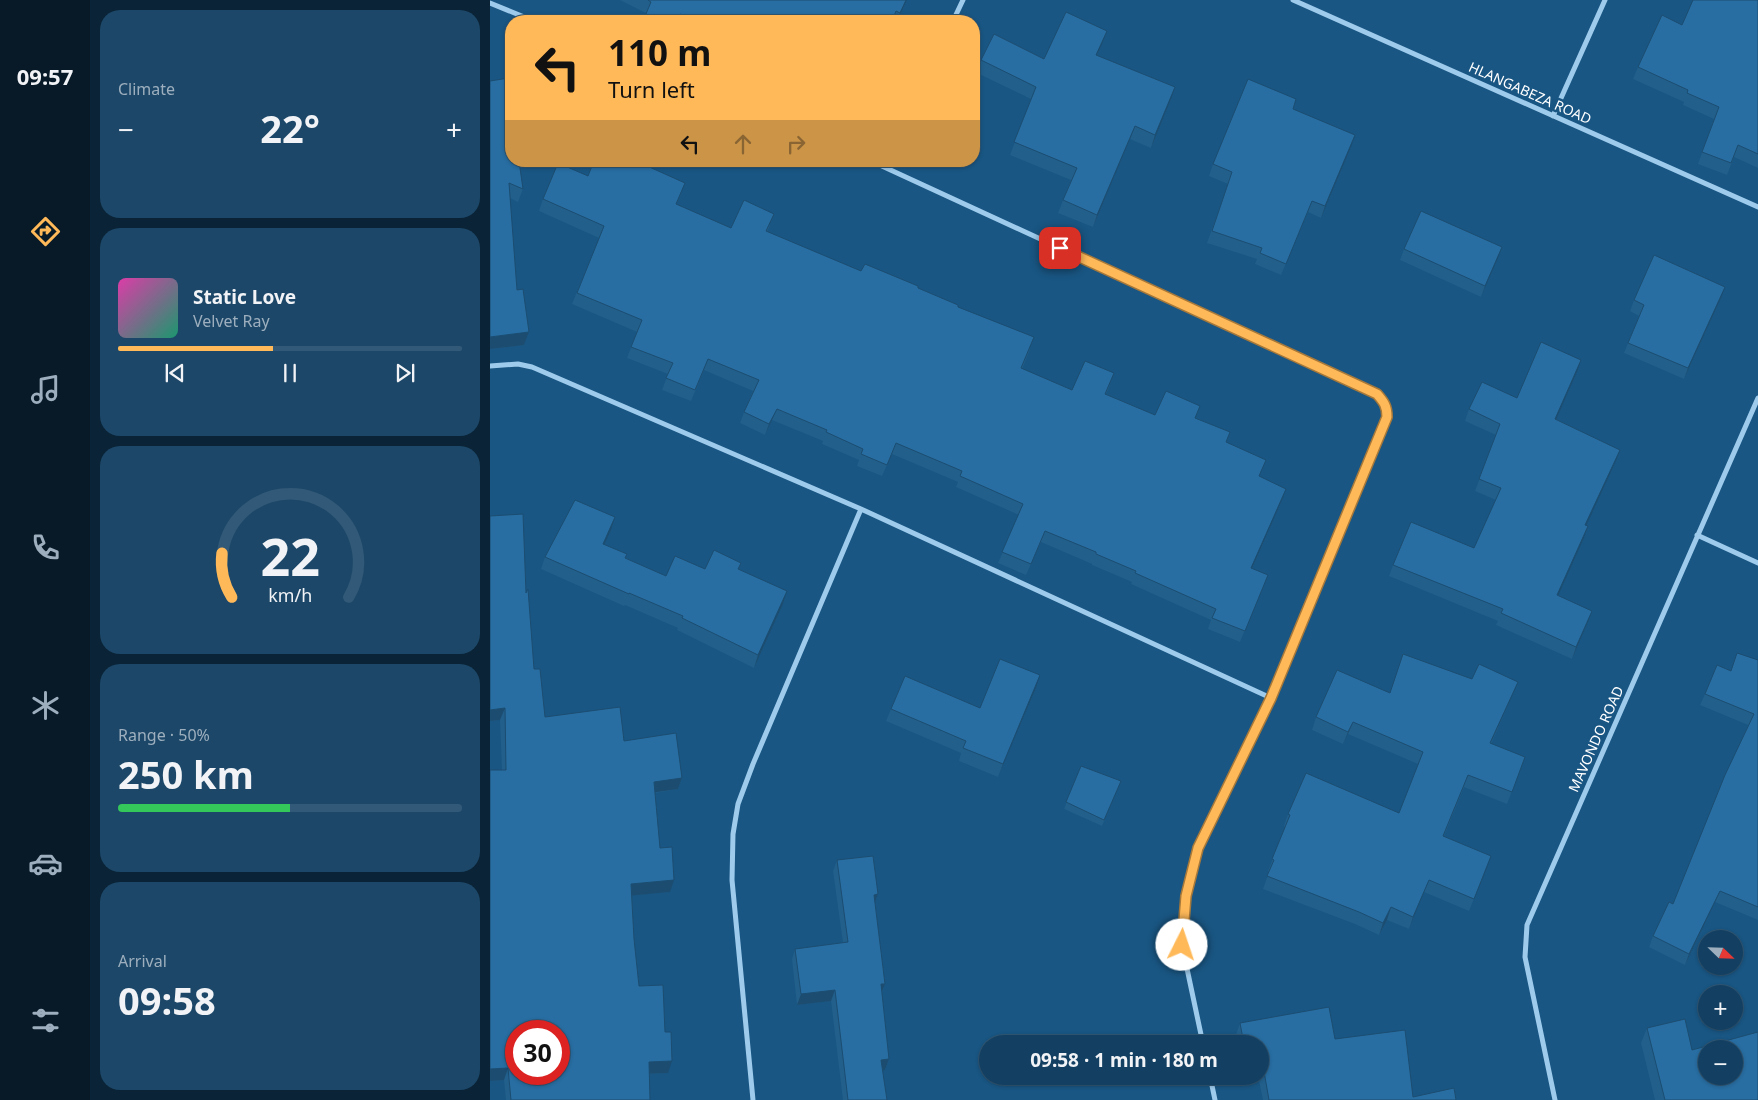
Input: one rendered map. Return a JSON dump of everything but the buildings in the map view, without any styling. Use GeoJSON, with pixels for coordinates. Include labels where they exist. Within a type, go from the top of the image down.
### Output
{"type":"FeatureCollection","features":[{"type":"Feature","properties":{"kind":"street"},"geometry":{"type":"LineString","coordinates":[[957,15],[964,0]]}},
{"type":"Feature","properties":{"kind":"street","name":"HLANGABEZA ROAD"},"geometry":{"type":"LineString","coordinates":[[1293,0],[1758,207]]}},
{"type":"Feature","properties":{"kind":"street"},"geometry":{"type":"LineString","coordinates":[[1553,116],[1605,0]]}},
{"type":"Feature","properties":{"kind":"street"},"geometry":{"type":"LineString","coordinates":[[490,3],[519,15]]}},
{"type":"Feature","properties":{"kind":"street"},"geometry":{"type":"LineString","coordinates":[[892,167],[1377,394],[1387,409],[1387,417],[1271,698],[1198,848],[1186,896],[1182,945],[1201,1035]]}},
{"type":"Feature","properties":{"kind":"street"},"geometry":{"type":"LineString","coordinates":[[490,366],[518,364],[532,367],[861,509],[1271,698]]}},
{"type":"Feature","properties":{"kind":"street","name":"MAVONDO ROAD"},"geometry":{"type":"LineString","coordinates":[[1555,1100],[1525,958],[1527,925],[1758,398]]}},
{"type":"Feature","properties":{"kind":"street"},"geometry":{"type":"LineString","coordinates":[[753,1100],[732,880],[733,834],[738,804],[753,764],[861,509]]}},
{"type":"Feature","properties":{"kind":"street"},"geometry":{"type":"LineString","coordinates":[[1697,535],[1758,563]]}},
{"type":"Feature","properties":{"kind":"street"},"geometry":{"type":"LineString","coordinates":[[1212,1085],[1215,1100]]}},
{"type":"Feature","properties":{"kind":"route"},"geometry":{"type":"LineString","coordinates":[[1060,248],[1377,394],[1387,409],[1387,417],[1271,698],[1198,848],[1186,896],[1182,945]]}}]}
